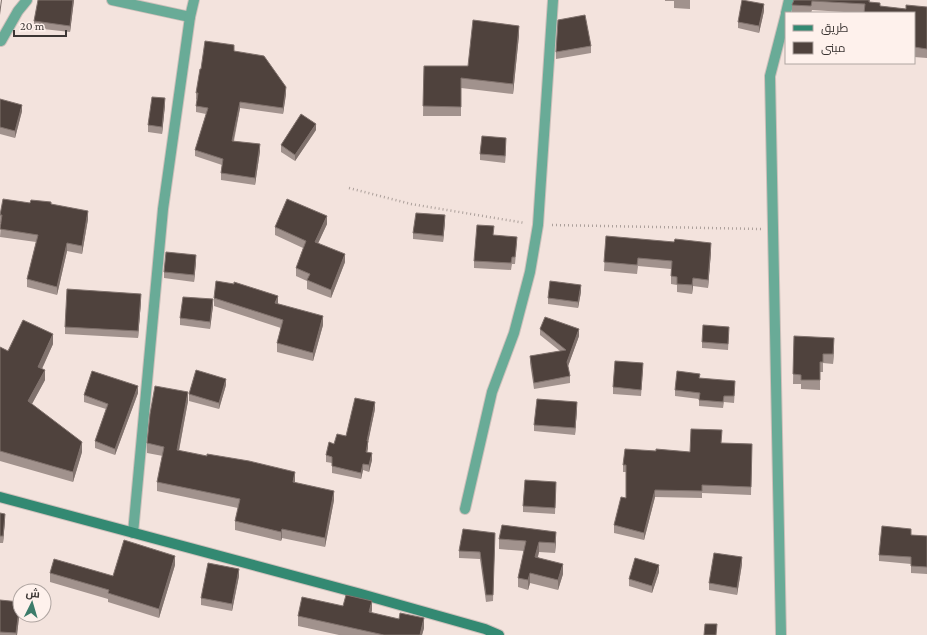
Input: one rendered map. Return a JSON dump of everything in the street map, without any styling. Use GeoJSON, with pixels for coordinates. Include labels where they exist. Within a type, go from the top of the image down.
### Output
{"type":"FeatureCollection","features":[{"type":"Feature","properties":{"kind":"main road"},"geometry":{"type":"LineString","coordinates":[[0,497],[362,594],[485,629],[499,635]]}},
{"type":"Feature","properties":{"kind":"street"},"geometry":{"type":"LineString","coordinates":[[0,42],[18,11],[28,0]]}},
{"type":"Feature","properties":{"kind":"street"},"geometry":{"type":"LineString","coordinates":[[112,0],[190,17]]}},
{"type":"Feature","properties":{"kind":"street"},"geometry":{"type":"LineString","coordinates":[[133,533],[163,209],[190,17],[194,0]]}},
{"type":"Feature","properties":{"kind":"street"},"geometry":{"type":"LineString","coordinates":[[464,509],[492,392],[514,333],[530,272],[538,225],[553,0]]}},
{"type":"Feature","properties":{"kind":"street"},"geometry":{"type":"LineString","coordinates":[[786,12],[789,0]]}},
{"type":"Feature","properties":{"kind":"street"},"geometry":{"type":"LineString","coordinates":[[781,635],[770,76],[785,17]]}},
{"type":"Feature","properties":{"kind":"path"},"geometry":{"type":"LineString","coordinates":[[349,188],[411,204],[538,225],[773,230]]}},
{"type":"Feature","properties":{"kind":"building"},"geometry":{"type":"Polygon","coordinates":[[[38,0],[73,0],[70,26],[34,21],[38,0]]]}},
{"type":"Feature","properties":{"kind":"building"},"geometry":{"type":"Polygon","coordinates":[[[742,0],[764,4],[759,26],[738,22],[742,0]]]}},
{"type":"Feature","properties":{"kind":"building"},"geometry":{"type":"Polygon","coordinates":[[[794,0],[869,0],[869,2],[880,3],[880,6],[906,9],[906,5],[927,7],[927,49],[915,47],[915,12],[864,12],[865,4],[812,1],[811,6],[792,5],[794,0]]]}},
{"type":"Feature","properties":{"kind":"building"},"geometry":{"type":"Polygon","coordinates":[[[585,15],[591,46],[556,52],[558,20],[585,15]]]}},
{"type":"Feature","properties":{"kind":"building"},"geometry":{"type":"Polygon","coordinates":[[[473,20],[519,26],[513,84],[461,78],[461,107],[423,106],[424,66],[468,66],[473,20]]]}},
{"type":"Feature","properties":{"kind":"building"},"geometry":{"type":"Polygon","coordinates":[[[205,41],[234,45],[234,51],[264,56],[286,87],[283,108],[240,102],[232,141],[260,144],[255,178],[221,173],[223,159],[195,150],[208,108],[196,106],[198,93],[196,93],[205,41]]]}},
{"type":"Feature","properties":{"kind":"building"},"geometry":{"type":"Polygon","coordinates":[[[152,97],[165,98],[162,127],[148,125],[152,97]]]}},
{"type":"Feature","properties":{"kind":"building"},"geometry":{"type":"Polygon","coordinates":[[[0,99],[22,105],[15,131],[0,127],[0,99]]]}},
{"type":"Feature","properties":{"kind":"building"},"geometry":{"type":"Polygon","coordinates":[[[301,114],[316,124],[295,155],[281,145],[301,114]]]}},
{"type":"Feature","properties":{"kind":"building"},"geometry":{"type":"Polygon","coordinates":[[[482,136],[506,138],[505,156],[480,154],[482,136]]]}},
{"type":"Feature","properties":{"kind":"building"},"geometry":{"type":"Polygon","coordinates":[[[3,199],[30,203],[31,200],[51,202],[51,204],[88,211],[82,246],[67,243],[57,287],[27,279],[38,235],[0,229],[2,215],[0,215],[3,199]]]}},
{"type":"Feature","properties":{"kind":"building"},"geometry":{"type":"Polygon","coordinates":[[[287,199],[327,216],[315,242],[345,254],[331,290],[307,280],[310,274],[296,268],[306,241],[275,227],[287,199]]]}},
{"type":"Feature","properties":{"kind":"building"},"geometry":{"type":"Polygon","coordinates":[[[416,213],[445,215],[443,236],[413,233],[416,213]]]}},
{"type":"Feature","properties":{"kind":"building"},"geometry":{"type":"Polygon","coordinates":[[[477,225],[494,226],[493,235],[517,237],[515,257],[512,257],[511,263],[474,261],[477,225]]]}},
{"type":"Feature","properties":{"kind":"building"},"geometry":{"type":"Polygon","coordinates":[[[606,236],[674,242],[675,239],[711,243],[708,280],[693,278],[692,285],[677,284],[677,277],[671,276],[672,261],[638,258],[637,265],[604,262],[606,236]]]}},
{"type":"Feature","properties":{"kind":"building"},"geometry":{"type":"Polygon","coordinates":[[[166,252],[196,255],[194,275],[164,272],[166,252]]]}},
{"type":"Feature","properties":{"kind":"building"},"geometry":{"type":"Polygon","coordinates":[[[216,281],[234,284],[234,282],[278,296],[275,303],[323,316],[313,353],[277,343],[283,320],[214,298],[216,281]]]}},
{"type":"Feature","properties":{"kind":"building"},"geometry":{"type":"Polygon","coordinates":[[[550,281],[581,285],[578,302],[548,298],[550,281]]]}},
{"type":"Feature","properties":{"kind":"building"},"geometry":{"type":"Polygon","coordinates":[[[67,289],[141,294],[138,331],[65,327],[67,289]]]}},
{"type":"Feature","properties":{"kind":"building"},"geometry":{"type":"Polygon","coordinates":[[[183,297],[213,299],[210,322],[180,318],[183,297]]]}},
{"type":"Feature","properties":{"kind":"building"},"geometry":{"type":"Polygon","coordinates":[[[545,317],[579,329],[567,362],[570,376],[534,383],[530,356],[566,350],[540,329],[545,317]]]}},
{"type":"Feature","properties":{"kind":"building"},"geometry":{"type":"Polygon","coordinates":[[[23,320],[53,334],[38,367],[45,370],[28,401],[82,442],[73,472],[0,451],[0,347],[8,351],[23,320]]]}},
{"type":"Feature","properties":{"kind":"building"},"geometry":{"type":"Polygon","coordinates":[[[703,325],[729,327],[728,344],[702,342],[703,325]]]}},
{"type":"Feature","properties":{"kind":"building"},"geometry":{"type":"Polygon","coordinates":[[[794,336],[834,338],[833,354],[823,354],[823,362],[820,362],[820,380],[801,380],[801,375],[793,374],[794,336]]]}},
{"type":"Feature","properties":{"kind":"building"},"geometry":{"type":"Polygon","coordinates":[[[615,361],[643,363],[641,390],[613,387],[615,361]]]}},
{"type":"Feature","properties":{"kind":"building"},"geometry":{"type":"Polygon","coordinates":[[[196,370],[226,379],[219,403],[189,394],[196,370]]]}},
{"type":"Feature","properties":{"kind":"building"},"geometry":{"type":"Polygon","coordinates":[[[92,371],[138,386],[115,449],[95,441],[108,404],[84,395],[92,371]]]}},
{"type":"Feature","properties":{"kind":"building"},"geometry":{"type":"Polygon","coordinates":[[[677,371],[700,374],[699,378],[735,381],[734,396],[724,396],[723,402],[699,400],[700,393],[675,390],[677,371]]]}},
{"type":"Feature","properties":{"kind":"building"},"geometry":{"type":"Polygon","coordinates":[[[155,386],[188,392],[177,450],[207,456],[207,454],[249,461],[295,472],[293,482],[334,491],[325,538],[282,529],[281,532],[235,521],[240,499],[157,482],[164,447],[147,443],[155,386]]]}},
{"type":"Feature","properties":{"kind":"building"},"geometry":{"type":"Polygon","coordinates":[[[355,398],[375,402],[366,452],[372,453],[369,465],[363,464],[361,473],[332,466],[332,457],[326,455],[329,442],[334,444],[337,434],[346,436],[355,398]]]}},
{"type":"Feature","properties":{"kind":"building"},"geometry":{"type":"Polygon","coordinates":[[[537,399],[577,402],[575,428],[534,425],[537,399]]]}},
{"type":"Feature","properties":{"kind":"building"},"geometry":{"type":"Polygon","coordinates":[[[691,429],[722,430],[721,443],[752,444],[751,487],[702,485],[702,491],[655,490],[644,533],[614,525],[621,497],[626,498],[626,465],[623,465],[625,449],[656,451],[656,449],[690,452],[691,429]]]}},
{"type":"Feature","properties":{"kind":"building"},"geometry":{"type":"Polygon","coordinates":[[[525,480],[556,482],[555,508],[523,506],[525,480]]]}},
{"type":"Feature","properties":{"kind":"building"},"geometry":{"type":"Polygon","coordinates":[[[0,513],[5,514],[3,536],[0,536],[0,513]]]}},
{"type":"Feature","properties":{"kind":"building"},"geometry":{"type":"Polygon","coordinates":[[[502,525],[556,532],[555,543],[539,542],[535,557],[563,564],[558,580],[530,573],[528,580],[518,578],[526,541],[499,539],[502,525]]]}},
{"type":"Feature","properties":{"kind":"building"},"geometry":{"type":"Polygon","coordinates":[[[882,526],[911,529],[911,535],[927,536],[927,567],[911,566],[911,557],[879,555],[882,526]]]}},
{"type":"Feature","properties":{"kind":"building"},"geometry":{"type":"Polygon","coordinates":[[[463,529],[495,533],[493,595],[486,595],[480,552],[459,551],[463,529]]]}},
{"type":"Feature","properties":{"kind":"building"},"geometry":{"type":"Polygon","coordinates":[[[124,540],[175,556],[159,609],[108,593],[109,590],[50,573],[54,559],[113,576],[124,540]]]}},
{"type":"Feature","properties":{"kind":"building"},"geometry":{"type":"Polygon","coordinates":[[[714,553],[742,557],[737,588],[709,583],[714,553]]]}},
{"type":"Feature","properties":{"kind":"building"},"geometry":{"type":"Polygon","coordinates":[[[635,558],[659,565],[652,586],[629,579],[635,558]]]}},
{"type":"Feature","properties":{"kind":"building"},"geometry":{"type":"Polygon","coordinates":[[[208,563],[239,569],[232,604],[201,598],[208,563]]]}},
{"type":"Feature","properties":{"kind":"building"},"geometry":{"type":"Polygon","coordinates":[[[346,595],[372,601],[369,612],[399,619],[400,613],[424,618],[420,635],[384,635],[298,616],[302,597],[343,606],[346,595]]]}},
{"type":"Feature","properties":{"kind":"building"},"geometry":{"type":"Polygon","coordinates":[[[0,600],[12,601],[12,623],[17,623],[16,633],[0,632],[0,600]]]}},
{"type":"Feature","properties":{"kind":"building"},"geometry":{"type":"Polygon","coordinates":[[[705,624],[717,624],[716,635],[704,635],[705,624]]]}}]}
